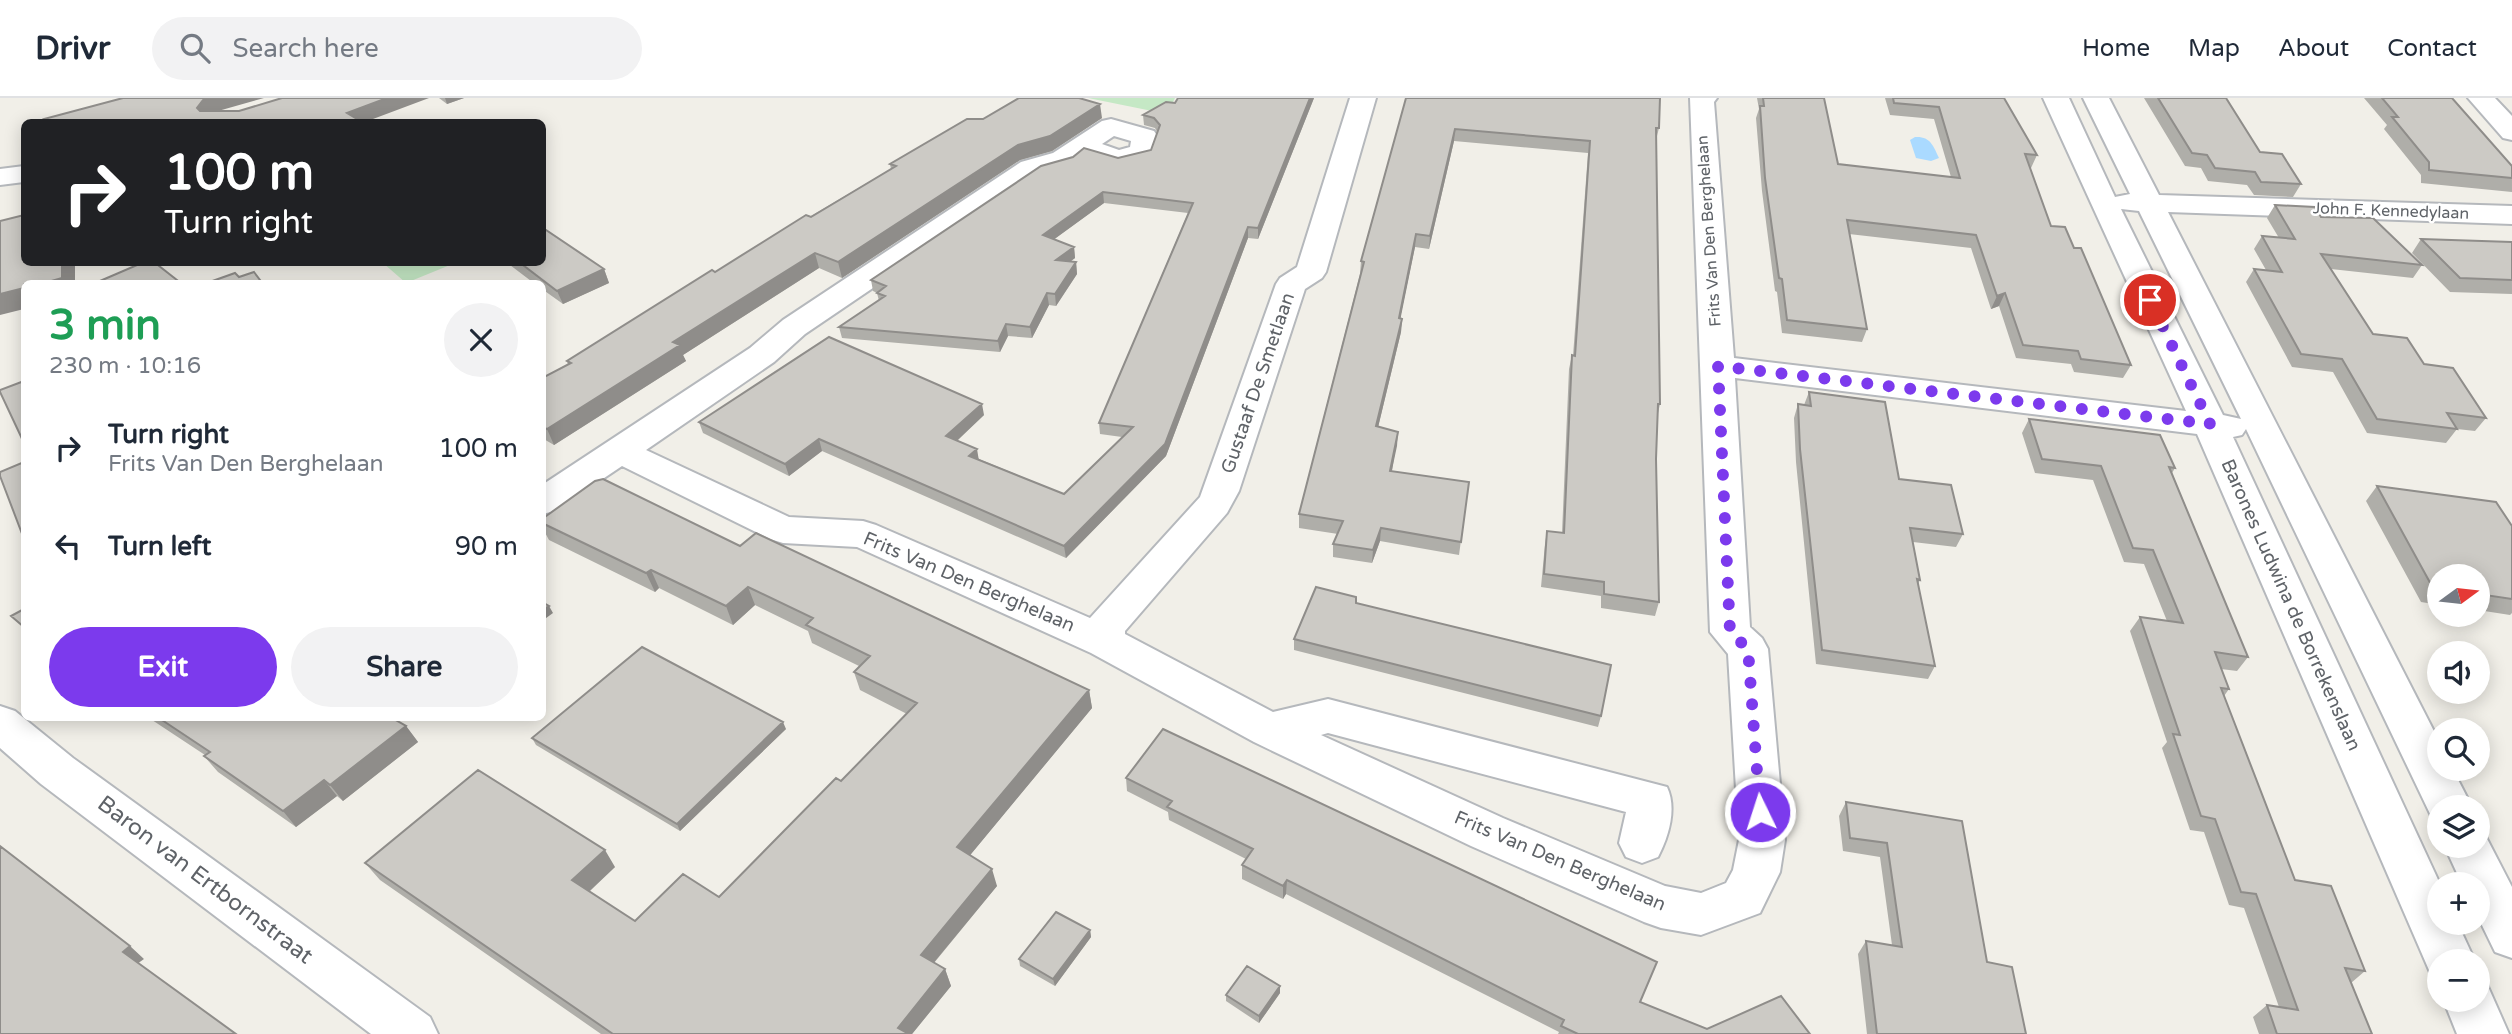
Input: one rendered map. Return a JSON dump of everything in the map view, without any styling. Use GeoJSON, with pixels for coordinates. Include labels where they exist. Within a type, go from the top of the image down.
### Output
{"type":"FeatureCollection","features":[{"type":"Feature","properties":{"kind":"street","name":"Gustaaf De Smetlaan"},"geometry":{"type":"LineString","coordinates":[[1105,642],[1105,626],[1200,522],[1221,491],[1291,284],[1311,272],[1363,98]]}},
{"type":"Feature","properties":{"kind":"street","name":"Frits Van Den Berghelaan"},"geometry":{"type":"LineString","coordinates":[[620,451],[783,530],[863,534],[1105,642],[1269,730],[1487,832],[1661,907],[1701,914],[1743,898],[1756,872],[1762,840],[1748,649],[1730,632],[1718,366],[1701,100],[1704,98]]}},
{"type":"Feature","properties":{"kind":"street","name":"Barones Ludwina de Borrekenslaan"},"geometry":{"type":"LineString","coordinates":[[2056,98],[2210,424],[2445,949]]}},
{"type":"Feature","properties":{"kind":"street"},"geometry":{"type":"LineString","coordinates":[[2096,98],[2265,432],[2443,795]]}},
{"type":"Feature","properties":{"kind":"street"},"geometry":{"type":"LineString","coordinates":[[2481,98],[2512,132]]}},
{"type":"Feature","properties":{"kind":"street"},"geometry":{"type":"LineString","coordinates":[[546,499],[762,355],[794,327],[1031,168],[1063,159],[1081,146]]}},
{"type":"Feature","properties":{"kind":"street"},"geometry":{"type":"LineString","coordinates":[[0,177],[21,174]]}},
{"type":"Feature","properties":{"kind":"street","name":"John F. Kennedylaan"},"geometry":{"type":"LineString","coordinates":[[2103,201],[2512,215]]}},
{"type":"Feature","properties":{"kind":"street"},"geometry":{"type":"LineString","coordinates":[[1718,366],[2265,432]]}},
{"type":"Feature","properties":{"kind":"street"},"geometry":{"type":"LineString","coordinates":[[1269,730],[1328,716],[1651,800],[1642,843]]}},
{"type":"Feature","properties":{"kind":"street","name":"Baron van Ertbornstraat"},"geometry":{"type":"LineString","coordinates":[[0,723],[57,771],[412,1034]]}},
{"type":"Feature","properties":{"kind":"street"},"geometry":{"type":"LineString","coordinates":[[2474,858],[2512,936]]}},
{"type":"Feature","properties":{"kind":"street"},"geometry":{"type":"LineString","coordinates":[[2474,1012],[2483,1034]]}},
{"type":"Feature","properties":{"kind":"green space"},"geometry":{"type":"Polygon","coordinates":[[[1088,98],[1175,98],[1167,114],[1088,98]]]}},
{"type":"Feature","properties":{"kind":"green space"},"geometry":{"type":"Polygon","coordinates":[[[386,266],[448,266],[413,280],[403,280],[386,266]]]}},
{"type":"Feature","properties":{"kind":"water"},"geometry":{"type":"Polygon","coordinates":[[[1915,137],[1928,140],[1939,158],[1931,161],[1916,158],[1910,140],[1915,137]]]}},
{"type":"Feature","properties":{"kind":"building"},"geometry":{"type":"Polygon","coordinates":[[[123,98],[209,98],[203,100],[197,108],[200,111],[239,111],[282,98],[387,98],[347,113],[357,119],[44,119],[123,98]]]}},
{"type":"Feature","properties":{"kind":"building"},"geometry":{"type":"Polygon","coordinates":[[[1019,98],[1079,98],[1100,104],[1050,136],[1018,145],[838,262],[815,253],[673,342],[680,345],[546,428],[546,376],[571,363],[567,361],[712,270],[715,272],[806,215],[811,217],[896,166],[890,164],[967,119],[983,119],[1019,98]]]}},
{"type":"Feature","properties":{"kind":"building"},"geometry":{"type":"Polygon","coordinates":[[[1178,98],[1310,98],[1258,228],[1248,227],[1165,444],[1064,546],[819,439],[785,464],[699,422],[829,337],[982,404],[946,436],[977,449],[969,456],[1064,494],[1133,427],[1099,423],[1193,203],[1103,192],[1043,235],[1074,247],[1056,260],[1076,262],[1055,294],[1047,293],[1030,327],[1006,324],[998,341],[839,327],[885,296],[877,293],[886,286],[871,280],[1041,166],[1073,157],[1084,148],[1118,158],[1151,150],[1160,125],[1154,118],[1143,115],[1166,102],[1175,103],[1178,98]]]}},
{"type":"Feature","properties":{"kind":"building"},"geometry":{"type":"Polygon","coordinates":[[[1406,98],[1660,98],[1659,128],[1656,128],[1660,404],[1656,459],[1659,602],[1604,594],[1604,582],[1544,574],[1547,531],[1564,533],[1572,355],[1575,356],[1590,141],[1455,129],[1430,236],[1416,234],[1399,318],[1402,319],[1376,426],[1398,432],[1390,471],[1469,482],[1461,542],[1381,528],[1373,550],[1333,544],[1343,521],[1299,514],[1364,262],[1361,261],[1406,98]]]}},
{"type":"Feature","properties":{"kind":"building"},"geometry":{"type":"Polygon","coordinates":[[[1763,98],[1824,98],[1838,164],[1960,178],[1939,107],[1894,103],[1893,98],[2004,98],[2037,155],[2025,154],[2051,226],[2065,227],[2074,248],[2081,248],[2131,365],[2081,359],[2078,351],[2023,345],[2005,293],[1997,296],[1976,235],[1847,220],[1867,329],[1787,320],[1765,178],[1760,106],[1764,106],[1763,98]]]}},
{"type":"Feature","properties":{"kind":"building"},"geometry":{"type":"Polygon","coordinates":[[[2158,98],[2226,98],[2260,152],[2282,154],[2301,184],[2261,182],[2255,172],[2215,168],[2207,155],[2192,153],[2158,98]]]}},
{"type":"Feature","properties":{"kind":"building"},"geometry":{"type":"Polygon","coordinates":[[[2382,98],[2452,98],[2512,166],[2512,178],[2429,170],[2429,162],[2392,117],[2398,117],[2382,98]]]}},
{"type":"Feature","properties":{"kind":"building"},"geometry":{"type":"Polygon","coordinates":[[[2275,205],[2315,207],[2321,217],[2373,218],[2422,265],[2321,254],[2373,334],[2407,338],[2424,364],[2453,368],[2486,418],[2447,413],[2457,429],[2377,419],[2342,359],[2301,354],[2254,269],[2282,272],[2262,236],[2295,239],[2275,205]]]}},
{"type":"Feature","properties":{"kind":"building"},"geometry":{"type":"Polygon","coordinates":[[[21,216],[21,266],[62,266],[62,278],[21,280],[21,289],[0,294],[0,221],[21,216]]]}},
{"type":"Feature","properties":{"kind":"building"},"geometry":{"type":"Polygon","coordinates":[[[546,230],[604,269],[557,291],[524,266],[546,266],[546,230]]]}},
{"type":"Feature","properties":{"kind":"building"},"geometry":{"type":"Polygon","coordinates":[[[2421,239],[2512,242],[2512,280],[2460,278],[2421,239]]]}},
{"type":"Feature","properties":{"kind":"building"},"geometry":{"type":"Polygon","coordinates":[[[135,266],[159,266],[177,280],[102,280],[135,266]]]}},
{"type":"Feature","properties":{"kind":"building"},"geometry":{"type":"Polygon","coordinates":[[[254,272],[260,280],[215,280],[235,273],[239,277],[254,272]]]}},
{"type":"Feature","properties":{"kind":"building"},"geometry":{"type":"Polygon","coordinates":[[[21,382],[21,437],[0,392],[21,382]]]}},
{"type":"Feature","properties":{"kind":"building"},"geometry":{"type":"Polygon","coordinates":[[[1809,392],[1885,402],[1899,479],[1951,485],[1963,534],[1910,528],[1920,580],[1917,579],[1935,666],[1822,650],[1800,449],[1798,404],[1811,406],[1809,392]]]}},
{"type":"Feature","properties":{"kind":"building"},"geometry":{"type":"Polygon","coordinates":[[[2029,419],[2160,435],[2175,468],[2169,467],[2248,657],[2215,652],[2229,689],[2221,688],[2295,880],[2331,886],[2365,971],[2345,968],[2372,1034],[2277,1034],[2267,1005],[2298,1010],[2256,894],[2241,892],[2215,819],[2201,816],[2173,734],[2180,735],[2140,617],[2183,623],[2153,550],[2133,548],[2101,466],[2042,459],[2029,419]]]}},
{"type":"Feature","properties":{"kind":"building"},"geometry":{"type":"Polygon","coordinates":[[[21,463],[21,531],[0,476],[0,472],[21,463]]]}},
{"type":"Feature","properties":{"kind":"building"},"geometry":{"type":"Polygon","coordinates":[[[603,479],[740,546],[756,533],[1089,690],[957,847],[992,869],[921,955],[945,969],[898,1028],[909,1034],[613,1034],[365,863],[478,770],[605,850],[572,880],[635,921],[683,874],[719,897],[836,778],[841,781],[917,703],[854,672],[870,656],[806,625],[813,618],[748,587],[726,606],[651,570],[646,573],[546,525],[546,516],[595,481],[603,479]]]}},
{"type":"Feature","properties":{"kind":"building"},"geometry":{"type":"Polygon","coordinates":[[[2377,486],[2496,502],[2512,526],[2512,599],[2490,596],[2490,564],[2427,564],[2427,577],[2377,486]]]}},
{"type":"Feature","properties":{"kind":"building"},"geometry":{"type":"Polygon","coordinates":[[[1316,587],[1356,597],[1356,603],[1611,665],[1601,716],[1294,639],[1316,587]]]}},
{"type":"Feature","properties":{"kind":"building"},"geometry":{"type":"Polygon","coordinates":[[[21,611],[21,624],[11,616],[21,611]]]}},
{"type":"Feature","properties":{"kind":"building"},"geometry":{"type":"Polygon","coordinates":[[[642,647],[783,722],[677,824],[532,738],[642,647]]]}},
{"type":"Feature","properties":{"kind":"building"},"geometry":{"type":"Polygon","coordinates":[[[164,721],[397,721],[406,726],[330,785],[324,780],[283,811],[204,756],[210,752],[164,721]]]}},
{"type":"Feature","properties":{"kind":"building"},"geometry":{"type":"Polygon","coordinates":[[[1163,729],[1657,962],[1640,1002],[1707,1029],[1781,996],[1810,1034],[1578,1034],[1561,1026],[1564,1020],[1287,880],[1283,886],[1242,865],[1253,849],[1167,807],[1172,801],[1126,778],[1163,729]]]}},
{"type":"Feature","properties":{"kind":"building"},"geometry":{"type":"Polygon","coordinates":[[[1846,802],[1962,821],[1987,962],[2012,967],[2026,1034],[1877,1034],[1866,941],[1902,947],[1887,843],[1850,838],[1846,802]]]}},
{"type":"Feature","properties":{"kind":"building"},"geometry":{"type":"Polygon","coordinates":[[[0,846],[130,946],[123,952],[236,1034],[0,1034],[0,846]]]}},
{"type":"Feature","properties":{"kind":"building"},"geometry":{"type":"Polygon","coordinates":[[[1056,912],[1090,930],[1053,979],[1019,959],[1056,912]]]}},
{"type":"Feature","properties":{"kind":"building"},"geometry":{"type":"Polygon","coordinates":[[[1247,966],[1280,986],[1259,1016],[1226,995],[1247,966]]]}},
{"type":"Feature","properties":{"kind":"route"},"geometry":{"type":"LineString","coordinates":[[1760,812],[1748,649],[1730,632],[1718,366],[2210,424],[2150,300]]}}]}
